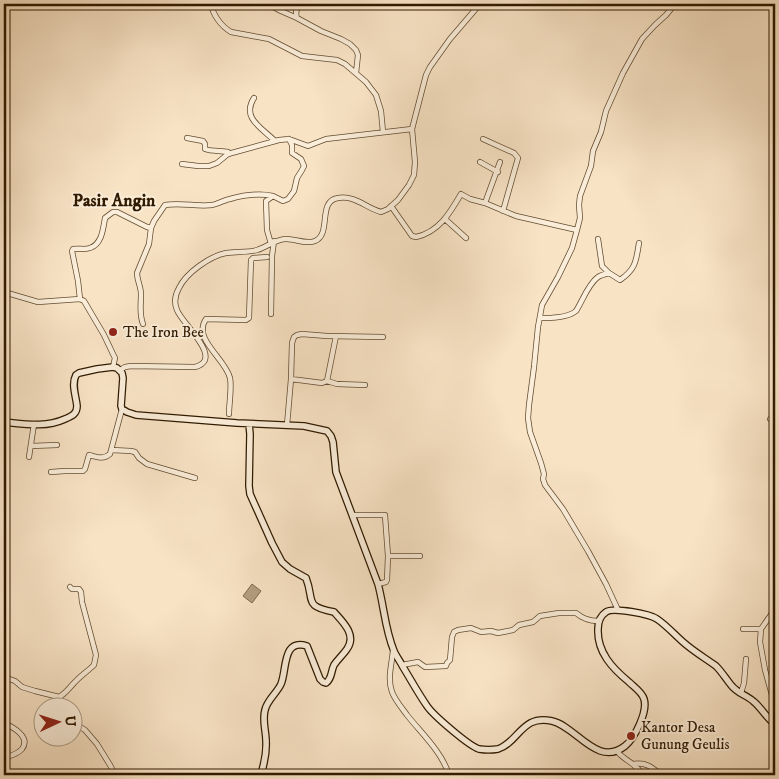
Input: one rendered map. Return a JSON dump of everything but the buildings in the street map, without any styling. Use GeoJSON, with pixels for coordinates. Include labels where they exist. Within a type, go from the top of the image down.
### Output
{"type":"FeatureCollection","features":[{"type":"Feature","properties":{"kind":"main road"},"geometry":{"type":"LineString","coordinates":[[4,422],[50,424],[74,415],[77,407],[74,382],[76,375],[87,371],[117,368],[123,378],[122,410],[136,415],[249,424],[287,425],[317,428],[330,434],[334,445],[336,472],[378,584],[393,649],[429,709],[470,744],[478,748],[487,750],[498,749],[528,724],[546,720],[563,725],[596,750],[606,752],[617,751],[626,746],[635,736],[644,711],[645,702],[640,692],[617,672],[609,662],[598,641],[598,622],[605,613],[618,610],[657,619],[683,642],[721,670],[732,686],[753,701],[775,724]]}},
{"type":"Feature","properties":{"kind":"main road"},"geometry":{"type":"LineString","coordinates":[[249,424],[249,489],[272,543],[285,565],[306,578],[313,605],[320,609],[334,612],[351,635],[351,642],[348,648],[336,663],[330,680],[326,682],[320,679],[307,646],[301,644],[289,651],[280,687],[265,708],[266,761],[261,775]]}},
{"type":"Feature","properties":{"kind":"street"},"geometry":{"type":"LineString","coordinates":[[211,4],[216,18],[229,31],[268,40],[302,56],[339,60],[345,64],[368,83],[377,97],[382,113],[384,132]]}},
{"type":"Feature","properties":{"kind":"street"},"geometry":{"type":"LineString","coordinates":[[268,4],[350,44],[358,55],[356,73]]}},
{"type":"Feature","properties":{"kind":"street"},"geometry":{"type":"LineString","coordinates":[[297,18],[296,9],[300,4]]}},
{"type":"Feature","properties":{"kind":"street"},"geometry":{"type":"LineString","coordinates":[[4,292],[38,302],[80,299],[84,301],[108,343],[115,358],[117,368],[131,366],[200,366],[206,358],[204,348],[176,309],[175,302],[183,281],[194,270],[216,256],[255,250],[286,238],[305,242],[317,240],[323,230],[328,205],[335,198],[347,197],[381,212],[392,206],[407,189],[415,172],[416,162],[412,129],[426,75],[432,63],[450,39],[480,4]]}},
{"type":"Feature","properties":{"kind":"street"},"geometry":{"type":"LineString","coordinates":[[618,610],[588,551],[543,480],[544,474],[530,432],[528,408],[536,336],[542,305],[571,251],[580,218],[580,196],[593,150],[601,132],[607,107],[619,80],[642,38],[675,4]]}},
{"type":"Feature","properties":{"kind":"street"},"geometry":{"type":"LineString","coordinates":[[254,98],[249,107],[250,116],[275,141]]}},
{"type":"Feature","properties":{"kind":"street"},"geometry":{"type":"LineString","coordinates":[[775,118],[775,132]]}},
{"type":"Feature","properties":{"kind":"street"},"geometry":{"type":"LineString","coordinates":[[182,164],[209,166],[229,154],[275,141],[289,140],[308,146],[326,139],[412,129]]}},
{"type":"Feature","properties":{"kind":"street"},"geometry":{"type":"LineString","coordinates":[[775,136],[772,138],[775,142]]}},
{"type":"Feature","properties":{"kind":"street"},"geometry":{"type":"LineString","coordinates":[[187,138],[204,141],[206,144],[205,149],[225,151],[229,154]]}},
{"type":"Feature","properties":{"kind":"street"},"geometry":{"type":"LineString","coordinates":[[483,139],[514,153],[518,158],[503,211]]}},
{"type":"Feature","properties":{"kind":"street"},"geometry":{"type":"LineString","coordinates":[[143,324],[140,312],[141,293],[137,273],[149,244],[154,220],[165,205],[211,205],[230,198],[259,194],[272,196],[283,201],[288,199],[294,191],[297,178],[304,168],[303,161],[292,153],[292,145],[289,140]]}},
{"type":"Feature","properties":{"kind":"street"},"geometry":{"type":"LineString","coordinates":[[480,162],[498,172]]}},
{"type":"Feature","properties":{"kind":"street"},"geometry":{"type":"LineString","coordinates":[[485,203],[498,172],[500,162]]}},
{"type":"Feature","properties":{"kind":"street"},"geometry":{"type":"LineString","coordinates":[[392,206],[412,236],[416,238],[428,233],[445,219],[461,194],[516,216],[577,230]]}},
{"type":"Feature","properties":{"kind":"street"},"geometry":{"type":"LineString","coordinates":[[271,314],[272,242],[267,230],[266,204],[267,199],[272,196]]}},
{"type":"Feature","properties":{"kind":"street"},"geometry":{"type":"LineString","coordinates":[[80,299],[72,254],[73,249],[89,249],[95,245],[101,236],[104,218],[113,212],[117,212],[151,228]]}},
{"type":"Feature","properties":{"kind":"street"},"geometry":{"type":"LineString","coordinates":[[445,219],[466,238]]}},
{"type":"Feature","properties":{"kind":"street"},"geometry":{"type":"LineString","coordinates":[[598,239],[602,264],[609,273],[620,280],[631,272],[635,265],[639,243]]}},
{"type":"Feature","properties":{"kind":"street"},"geometry":{"type":"LineString","coordinates":[[229,414],[230,379],[226,368],[202,333],[202,327],[206,319],[246,320],[249,318],[251,260],[253,258],[267,257]]}},
{"type":"Feature","properties":{"kind":"street"},"geometry":{"type":"LineString","coordinates":[[540,318],[573,314],[588,288],[595,280],[609,273]]}},
{"type":"Feature","properties":{"kind":"street"},"geometry":{"type":"LineString","coordinates":[[287,425],[292,343],[294,337],[302,334],[383,337]]}},
{"type":"Feature","properties":{"kind":"street"},"geometry":{"type":"LineString","coordinates":[[327,381],[336,336]]}},
{"type":"Feature","properties":{"kind":"street"},"geometry":{"type":"LineString","coordinates":[[206,353],[213,350]]}},
{"type":"Feature","properties":{"kind":"street"},"geometry":{"type":"LineString","coordinates":[[291,379],[365,385]]}},
{"type":"Feature","properties":{"kind":"street"},"geometry":{"type":"LineString","coordinates":[[51,472],[65,470],[82,472],[85,469],[89,455],[103,458],[110,454],[122,410]]}},
{"type":"Feature","properties":{"kind":"street"},"geometry":{"type":"LineString","coordinates":[[770,418],[775,421]]}},
{"type":"Feature","properties":{"kind":"street"},"geometry":{"type":"LineString","coordinates":[[29,457],[34,424]]}},
{"type":"Feature","properties":{"kind":"street"},"geometry":{"type":"LineString","coordinates":[[31,446],[57,445]]}},
{"type":"Feature","properties":{"kind":"street"},"geometry":{"type":"LineString","coordinates":[[112,450],[135,452],[147,464],[195,478]]}},
{"type":"Feature","properties":{"kind":"street"},"geometry":{"type":"LineString","coordinates":[[352,515],[385,515],[388,556],[387,580],[378,584]]}},
{"type":"Feature","properties":{"kind":"street"},"geometry":{"type":"LineString","coordinates":[[388,556],[420,556]]}},
{"type":"Feature","properties":{"kind":"street"},"geometry":{"type":"LineString","coordinates":[[60,696],[94,665],[96,657],[81,592],[79,589],[72,589],[70,587]]}},
{"type":"Feature","properties":{"kind":"street"},"geometry":{"type":"LineString","coordinates":[[775,609],[761,629],[760,642],[775,706]]}},
{"type":"Feature","properties":{"kind":"street"},"geometry":{"type":"LineString","coordinates":[[402,665],[418,662],[425,667],[446,666],[450,660],[452,637],[454,632],[458,630],[471,628],[481,632],[491,631],[498,633],[513,630],[519,625],[533,622],[540,616],[564,613],[576,613],[582,618],[598,622]]}},
{"type":"Feature","properties":{"kind":"street"},"geometry":{"type":"LineString","coordinates":[[743,629],[761,629]]}},
{"type":"Feature","properties":{"kind":"street"},"geometry":{"type":"LineString","coordinates":[[393,649],[390,677],[392,692],[403,710],[445,764],[449,775]]}},
{"type":"Feature","properties":{"kind":"street"},"geometry":{"type":"LineString","coordinates":[[741,693],[744,684],[746,659]]}},
{"type":"Feature","properties":{"kind":"street"},"geometry":{"type":"LineString","coordinates":[[4,677],[35,692],[54,696]]}},
{"type":"Feature","properties":{"kind":"street"},"geometry":{"type":"LineString","coordinates":[[4,723],[19,732],[24,742],[20,750],[4,758]]}},
{"type":"Feature","properties":{"kind":"street"},"geometry":{"type":"LineString","coordinates":[[82,729],[97,744],[115,775]]}},
{"type":"Feature","properties":{"kind":"street"},"geometry":{"type":"LineString","coordinates":[[617,751],[639,769],[642,775]]}},
{"type":"Feature","properties":{"kind":"street"},"geometry":{"type":"LineString","coordinates":[[633,764],[641,763],[652,767],[661,775]]}},
{"type":"Feature","properties":{"kind":"shaded area"},"geometry":{"type":"Polygon","coordinates":[[[252,584],[261,591],[252,603],[243,596],[252,584]]]}},
{"type":"Feature","properties":{"kind":"place","name":"The Iron Bee"},"geometry":{"type":"Point","coordinates":[113,332]}},
{"type":"Feature","properties":{"kind":"place","name":"Kantor Desa Gunung Geulis"},"geometry":{"type":"Point","coordinates":[631,736]}},
{"type":"Feature","properties":{"kind":"district","name":"Pasir Angin"},"geometry":{"type":"Point","coordinates":[114,201]}}]}
